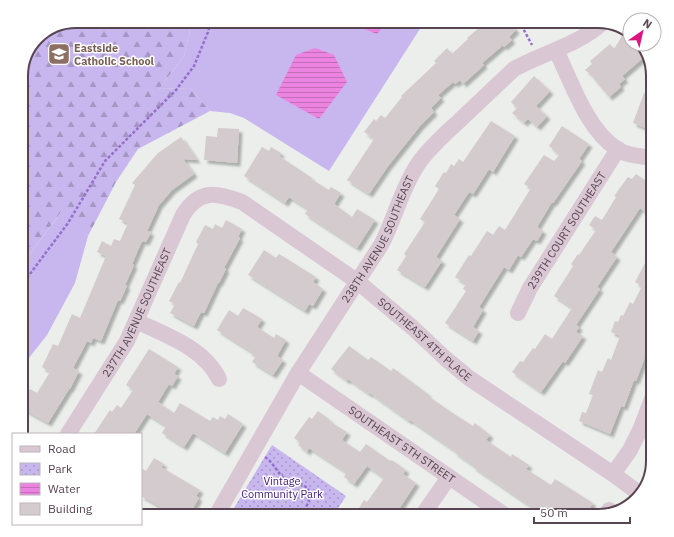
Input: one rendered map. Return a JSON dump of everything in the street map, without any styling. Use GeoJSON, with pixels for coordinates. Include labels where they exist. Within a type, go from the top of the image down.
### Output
{"type":"FeatureCollection","features":[{"type":"Feature","properties":{"kind":"street","name":"238TH AVENUE SOUTHEAST"},"geometry":{"type":"LineString","coordinates":[[220,509],[298,373],[384,240],[407,182],[429,149],[514,69],[556,50],[597,28]]}},
{"type":"Feature","properties":{"kind":"street"},"geometry":{"type":"LineString","coordinates":[[556,50],[587,115],[600,133],[618,149],[634,155],[646,157]]}},
{"type":"Feature","properties":{"kind":"street","name":"239TH COURT SOUTHEAST"},"geometry":{"type":"LineString","coordinates":[[518,313],[530,288],[618,149]]}},
{"type":"Feature","properties":{"kind":"street","name":"SOUTHEAST 4TH PLACE"},"geometry":{"type":"LineString","coordinates":[[206,195],[217,194],[242,202],[358,282],[469,378],[613,474],[636,491]]}},
{"type":"Feature","properties":{"kind":"street","name":"237TH AVENUE SOUTHEAST"},"geometry":{"type":"LineString","coordinates":[[69,433],[127,342],[188,206],[195,200],[206,195]]}},
{"type":"Feature","properties":{"kind":"street"},"geometry":{"type":"LineString","coordinates":[[136,321],[196,351],[211,365],[219,379]]}},
{"type":"Feature","properties":{"kind":"street","name":"SOUTHEAST 5TH STREET"},"geometry":{"type":"LineString","coordinates":[[298,373],[496,509]]}},
{"type":"Feature","properties":{"kind":"street"},"geometry":{"type":"LineString","coordinates":[[613,474],[633,444],[646,415]]}},
{"type":"Feature","properties":{"kind":"street"},"geometry":{"type":"LineString","coordinates":[[427,509],[449,477]]}},
{"type":"Feature","properties":{"kind":"path"},"geometry":{"type":"LineString","coordinates":[[28,277],[68,223],[105,161],[176,90],[194,66],[209,28]]}},
{"type":"Feature","properties":{"kind":"path"},"geometry":{"type":"LineString","coordinates":[[523,28],[538,57]]}},
{"type":"Feature","properties":{"kind":"path"},"geometry":{"type":"LineString","coordinates":[[254,450],[269,459],[285,479],[301,484],[307,488],[310,498],[306,509]]}},
{"type":"Feature","properties":{"kind":"green space"},"geometry":{"type":"Polygon","coordinates":[[[190,28],[421,28],[329,171],[244,118],[230,113],[210,111],[190,88],[159,89],[184,56],[190,28]]]}},
{"type":"Feature","properties":{"kind":"green space"},"geometry":{"type":"Polygon","coordinates":[[[190,28],[184,56],[159,89],[190,88],[210,111],[138,149],[116,182],[88,236],[61,212],[28,257],[28,73],[36,49],[49,36],[67,29],[190,28]]]}},
{"type":"Feature","properties":{"kind":"green space"},"geometry":{"type":"Polygon","coordinates":[[[62,211],[88,236],[75,283],[47,335],[28,359],[28,257],[62,211]]]}},
{"type":"Feature","properties":{"kind":"green space","name":"Vintage Community Park"},"geometry":{"type":"Polygon","coordinates":[[[272,445],[346,496],[338,509],[234,508],[272,445]]]}},
{"type":"Feature","properties":{"kind":"water"},"geometry":{"type":"Polygon","coordinates":[[[362,28],[382,28],[377,34],[362,28]]]}},
{"type":"Feature","properties":{"kind":"water"},"geometry":{"type":"Polygon","coordinates":[[[315,48],[334,55],[347,82],[319,119],[276,95],[296,55],[315,48]]]}},
{"type":"Feature","properties":{"kind":"building"},"geometry":{"type":"Polygon","coordinates":[[[479,28],[514,28],[516,30],[509,37],[512,40],[504,47],[503,45],[482,63],[484,65],[463,84],[460,80],[455,84],[453,82],[438,95],[441,98],[431,108],[434,112],[420,126],[388,166],[369,194],[347,180],[374,139],[364,132],[374,119],[376,121],[381,115],[385,118],[402,97],[401,96],[436,63],[434,61],[447,48],[452,54],[468,39],[467,38],[479,28]]]}},
{"type":"Feature","properties":{"kind":"building"},"geometry":{"type":"Polygon","coordinates":[[[622,36],[622,52],[639,52],[642,59],[622,76],[625,79],[619,84],[621,87],[609,97],[593,78],[594,77],[585,70],[592,64],[590,61],[610,44],[614,49],[622,36]]]}},
{"type":"Feature","properties":{"kind":"building"},"geometry":{"type":"Polygon","coordinates":[[[534,76],[550,91],[536,106],[547,116],[537,127],[528,119],[524,123],[512,113],[517,108],[511,102],[534,76]]]}},
{"type":"Feature","properties":{"kind":"building"},"geometry":{"type":"Polygon","coordinates":[[[644,93],[646,94],[646,128],[633,123],[644,93]]]}},
{"type":"Feature","properties":{"kind":"building"},"geometry":{"type":"Polygon","coordinates":[[[491,121],[515,136],[493,172],[489,169],[473,194],[469,192],[454,215],[460,219],[436,257],[442,261],[425,287],[397,270],[406,256],[404,254],[425,222],[420,219],[439,189],[435,186],[444,172],[446,173],[451,164],[454,166],[459,159],[463,162],[491,121]]]}},
{"type":"Feature","properties":{"kind":"building"},"geometry":{"type":"Polygon","coordinates":[[[562,126],[589,144],[579,159],[582,161],[553,203],[552,202],[537,227],[543,231],[537,241],[533,239],[521,257],[518,255],[509,270],[504,267],[479,307],[483,310],[473,327],[479,331],[473,341],[445,323],[466,291],[463,289],[466,284],[455,277],[487,231],[493,235],[499,226],[505,230],[531,188],[524,184],[544,155],[554,161],[559,155],[549,146],[562,126]]]}},
{"type":"Feature","properties":{"kind":"building"},"geometry":{"type":"Polygon","coordinates":[[[218,128],[239,129],[237,163],[204,160],[206,136],[217,137],[218,128]]]}},
{"type":"Feature","properties":{"kind":"building"},"geometry":{"type":"Polygon","coordinates":[[[181,137],[197,160],[183,159],[194,174],[172,190],[159,205],[147,231],[151,232],[146,242],[142,241],[125,285],[127,286],[120,301],[118,300],[101,341],[93,338],[91,343],[87,341],[73,368],[79,371],[70,389],[48,423],[28,412],[28,392],[30,389],[37,393],[50,372],[42,367],[53,344],[58,346],[72,314],[80,318],[106,256],[97,252],[102,241],[111,246],[114,239],[120,241],[128,223],[119,219],[135,185],[132,183],[158,153],[181,137]]]}},
{"type":"Feature","properties":{"kind":"building"},"geometry":{"type":"Polygon","coordinates":[[[262,147],[269,151],[271,147],[281,153],[279,156],[312,178],[311,179],[329,190],[331,187],[341,193],[334,204],[352,217],[357,209],[375,220],[357,248],[305,214],[308,209],[289,197],[285,203],[244,176],[262,147]]]}},
{"type":"Feature","properties":{"kind":"building"},"geometry":{"type":"Polygon","coordinates":[[[636,174],[646,181],[646,213],[640,208],[611,252],[617,257],[597,287],[600,289],[576,325],[579,327],[576,332],[583,336],[565,363],[563,361],[541,392],[512,372],[520,361],[523,362],[533,348],[535,349],[545,334],[552,339],[572,308],[554,296],[573,266],[571,264],[596,230],[589,225],[595,216],[602,220],[616,197],[614,196],[628,177],[632,179],[636,174]]]}},
{"type":"Feature","properties":{"kind":"building"},"geometry":{"type":"Polygon","coordinates":[[[226,220],[242,229],[238,237],[240,238],[224,268],[226,269],[204,313],[201,312],[194,326],[170,313],[175,304],[169,301],[179,282],[180,283],[198,244],[196,242],[205,225],[213,229],[215,224],[222,228],[226,220]]]}},
{"type":"Feature","properties":{"kind":"building"},"geometry":{"type":"Polygon","coordinates":[[[264,250],[276,258],[279,254],[316,277],[313,282],[323,289],[313,306],[309,304],[305,311],[248,275],[264,250]]]}},
{"type":"Feature","properties":{"kind":"building"},"geometry":{"type":"Polygon","coordinates":[[[646,261],[645,357],[636,381],[634,380],[624,407],[621,406],[610,434],[579,421],[582,412],[586,413],[593,395],[589,394],[598,370],[602,372],[608,358],[611,360],[620,336],[611,332],[615,321],[618,322],[621,315],[623,316],[630,302],[633,304],[642,286],[635,282],[646,261]]]}},
{"type":"Feature","properties":{"kind":"building"},"geometry":{"type":"Polygon","coordinates":[[[243,308],[262,319],[257,327],[274,338],[276,334],[286,340],[277,356],[283,360],[273,375],[252,362],[256,356],[249,352],[250,351],[217,330],[229,310],[238,316],[243,308]]]}},
{"type":"Feature","properties":{"kind":"building"},"geometry":{"type":"Polygon","coordinates":[[[349,346],[368,360],[371,357],[391,371],[393,368],[451,412],[473,426],[475,423],[490,435],[486,440],[511,457],[512,454],[529,465],[526,469],[551,485],[555,479],[593,503],[589,509],[535,509],[473,467],[474,466],[454,452],[455,451],[410,420],[409,421],[348,379],[347,381],[331,369],[349,346]]]}},
{"type":"Feature","properties":{"kind":"building"},"geometry":{"type":"Polygon","coordinates":[[[149,349],[178,367],[174,374],[178,376],[172,386],[169,384],[158,402],[174,413],[180,403],[210,421],[213,417],[218,420],[220,416],[225,419],[228,414],[243,424],[225,453],[193,433],[184,447],[162,433],[166,426],[147,414],[135,433],[95,433],[110,410],[112,412],[117,405],[121,408],[133,390],[126,385],[149,349]]]}},
{"type":"Feature","properties":{"kind":"building"},"geometry":{"type":"Polygon","coordinates":[[[318,411],[330,420],[329,421],[347,432],[342,440],[360,452],[366,444],[406,470],[403,474],[416,483],[399,509],[358,509],[364,500],[367,502],[384,478],[367,466],[354,484],[344,477],[346,474],[341,469],[309,448],[307,452],[298,445],[300,442],[294,438],[309,417],[312,419],[318,411]]]}},
{"type":"Feature","properties":{"kind":"building"},"geometry":{"type":"Polygon","coordinates":[[[154,458],[164,464],[161,467],[200,490],[196,496],[199,498],[192,509],[164,509],[142,497],[142,469],[146,471],[154,458]]]}},
{"type":"Feature","properties":{"kind":"place","name":"Eastside Catholic School"},"geometry":{"type":"Point","coordinates":[59,54]}}]}
